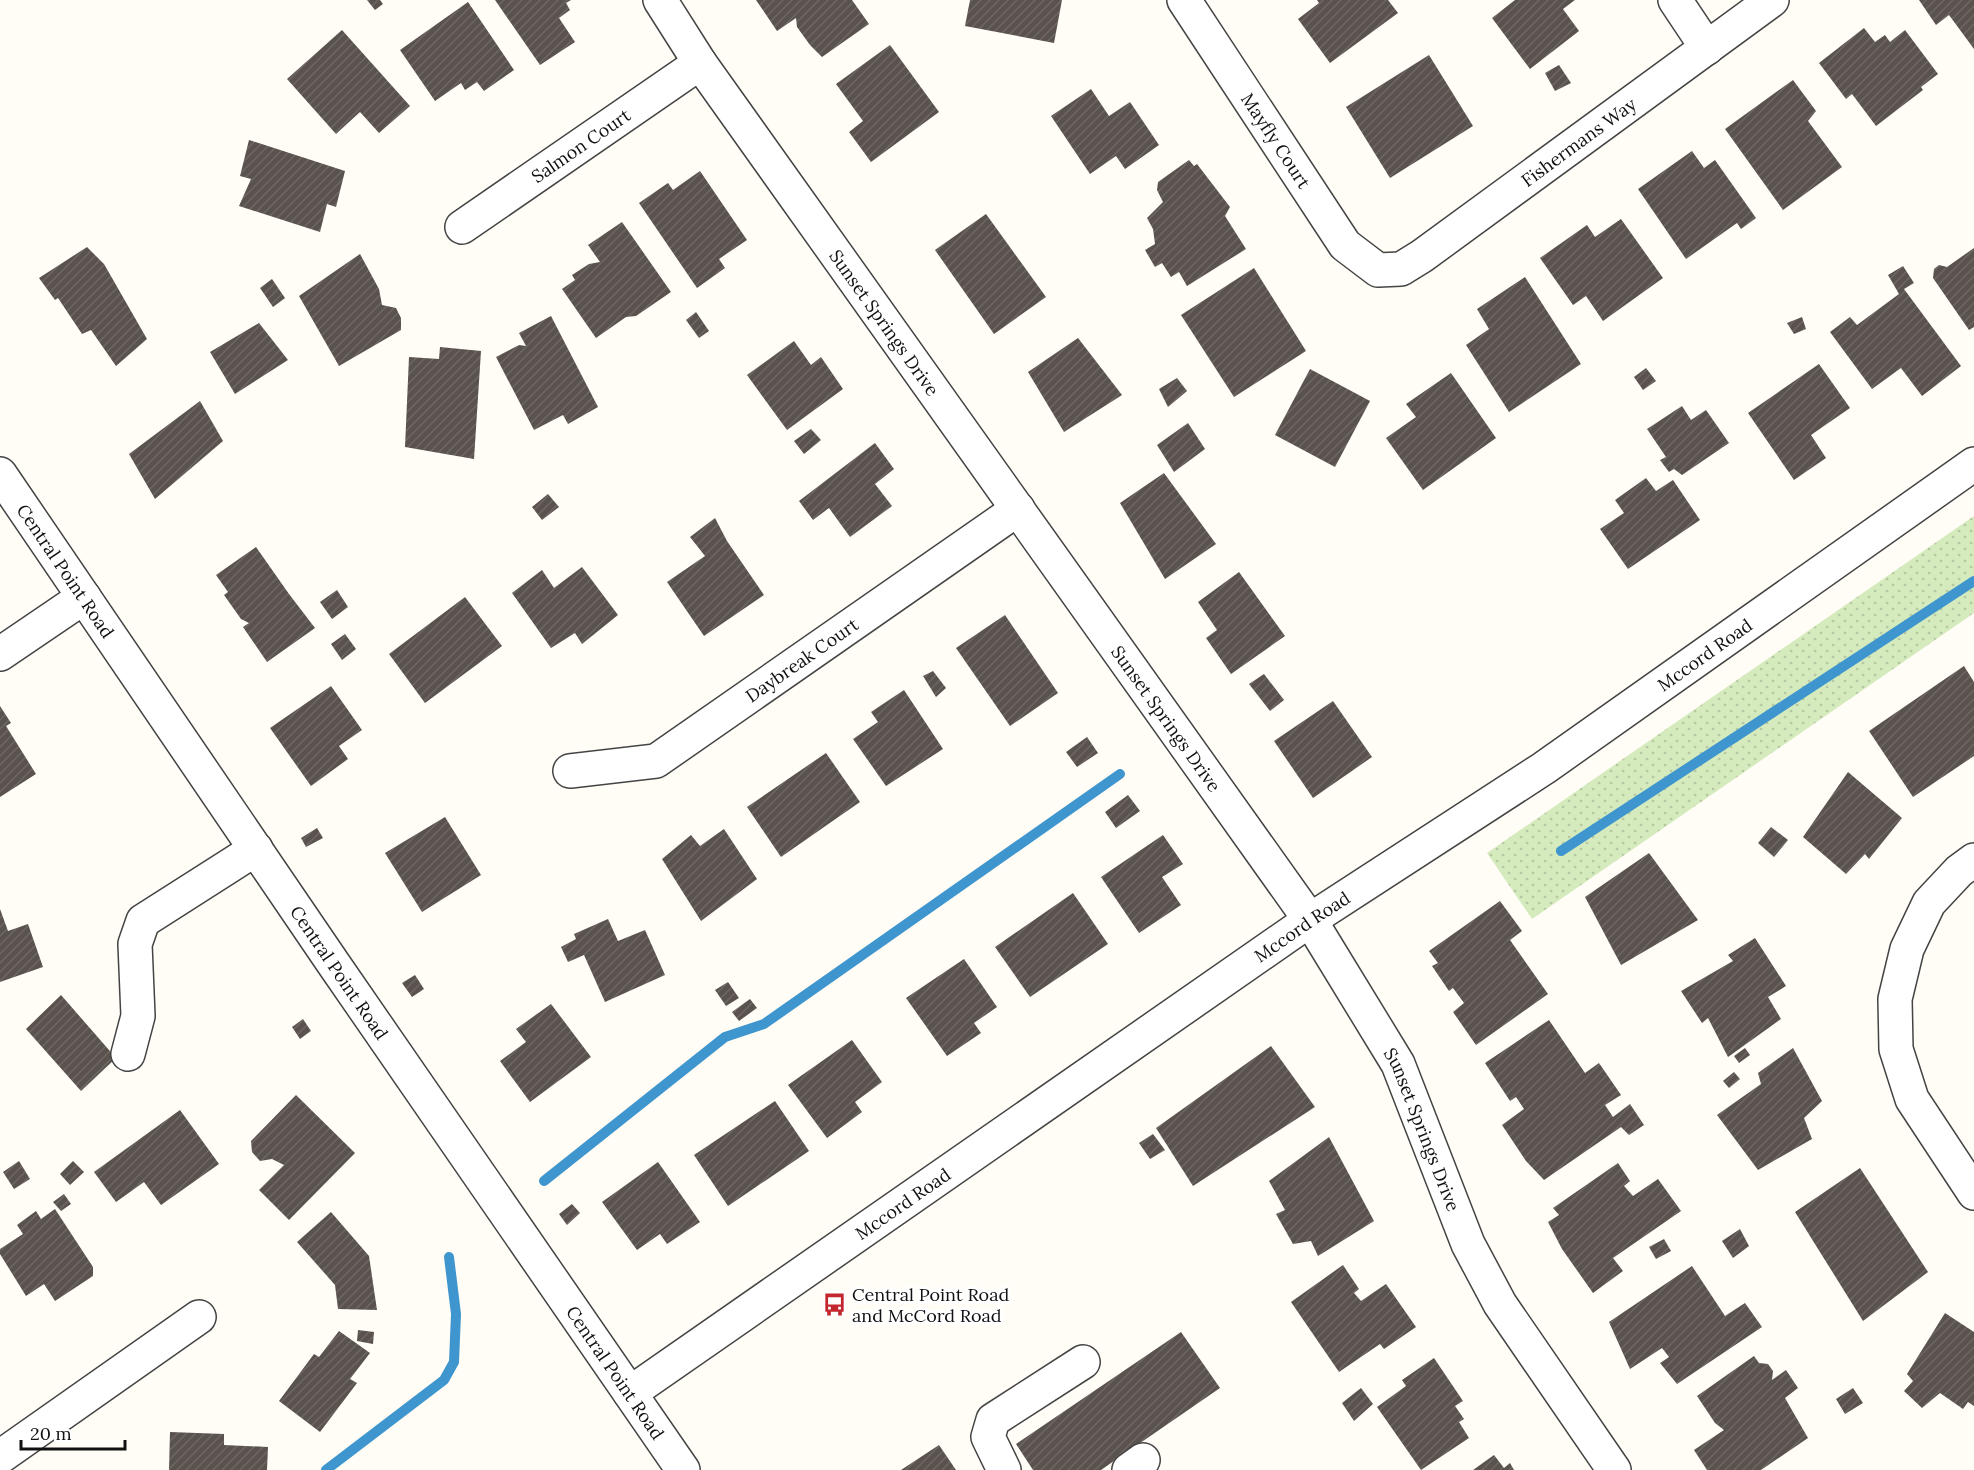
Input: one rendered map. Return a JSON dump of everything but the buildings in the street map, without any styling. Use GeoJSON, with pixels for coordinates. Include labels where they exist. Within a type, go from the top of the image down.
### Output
{"type":"FeatureCollection","features":[{"type":"Feature","properties":{"kind":"street","name":"Sunset Springs Drive"},"geometry":{"type":"LineString","coordinates":[[660,0],[700,63],[1310,920],[1398,1064],[1468,1244],[1500,1304],[1614,1470]]}},
{"type":"Feature","properties":{"kind":"street","name":"Mayfly Court"},"geometry":{"type":"LineString","coordinates":[[1184,0],[1345,245],[1378,270]]}},
{"type":"Feature","properties":{"kind":"street"},"geometry":{"type":"LineString","coordinates":[[1675,0],[1707,48]]}},
{"type":"Feature","properties":{"kind":"street","name":"Fishermans Way"},"geometry":{"type":"LineString","coordinates":[[1378,270],[1401,269],[1422,256],[1772,0]]}},
{"type":"Feature","properties":{"kind":"street","name":"Salmon Court"},"geometry":{"type":"LineString","coordinates":[[462,227],[700,63]]}},
{"type":"Feature","properties":{"kind":"street","name":"Mccord Road"},"geometry":{"type":"LineString","coordinates":[[630,1393],[1310,920],[1544,768],[1974,464]]}},
{"type":"Feature","properties":{"kind":"street","name":"Central Point Road"},"geometry":{"type":"LineString","coordinates":[[0,474],[683,1470]]}},
{"type":"Feature","properties":{"kind":"street","name":"Daybreak Court"},"geometry":{"type":"LineString","coordinates":[[570,771],[656,761],[1018,510]]}},
{"type":"Feature","properties":{"kind":"street"},"geometry":{"type":"LineString","coordinates":[[0,654],[84,597]]}},
{"type":"Feature","properties":{"kind":"street"},"geometry":{"type":"LineString","coordinates":[[128,1054],[138,1016],[135,944],[143,921],[256,849]]}},
{"type":"Feature","properties":{"kind":"street"},"geometry":{"type":"LineString","coordinates":[[1974,861],[1959,871],[1929,903],[1907,949],[1895,999],[1896,1048],[1912,1099],[1974,1193]]}},
{"type":"Feature","properties":{"kind":"street"},"geometry":{"type":"LineString","coordinates":[[0,1457],[199,1317]]}},
{"type":"Feature","properties":{"kind":"street"},"geometry":{"type":"LineString","coordinates":[[1004,1470],[988,1437],[993,1420],[1083,1362]]}},
{"type":"Feature","properties":{"kind":"green space"},"geometry":{"type":"Polygon","coordinates":[[[1974,516],[1974,613],[1532,919],[1487,853],[1974,516]]]}},
{"type":"Feature","properties":{"kind":"waterway"},"geometry":{"type":"LineString","coordinates":[[1561,851],[1974,581]]}},
{"type":"Feature","properties":{"kind":"waterway"},"geometry":{"type":"LineString","coordinates":[[544,1181],[725,1037],[764,1024],[1120,774]]}},
{"type":"Feature","properties":{"kind":"waterway"},"geometry":{"type":"LineString","coordinates":[[326,1470],[444,1380],[454,1362],[456,1314],[449,1257]]}},
{"type":"Feature","properties":{"kind":"place","name":"Central Point Road and McCord Road"},"geometry":{"type":"Point","coordinates":[834,1304]}}]}
